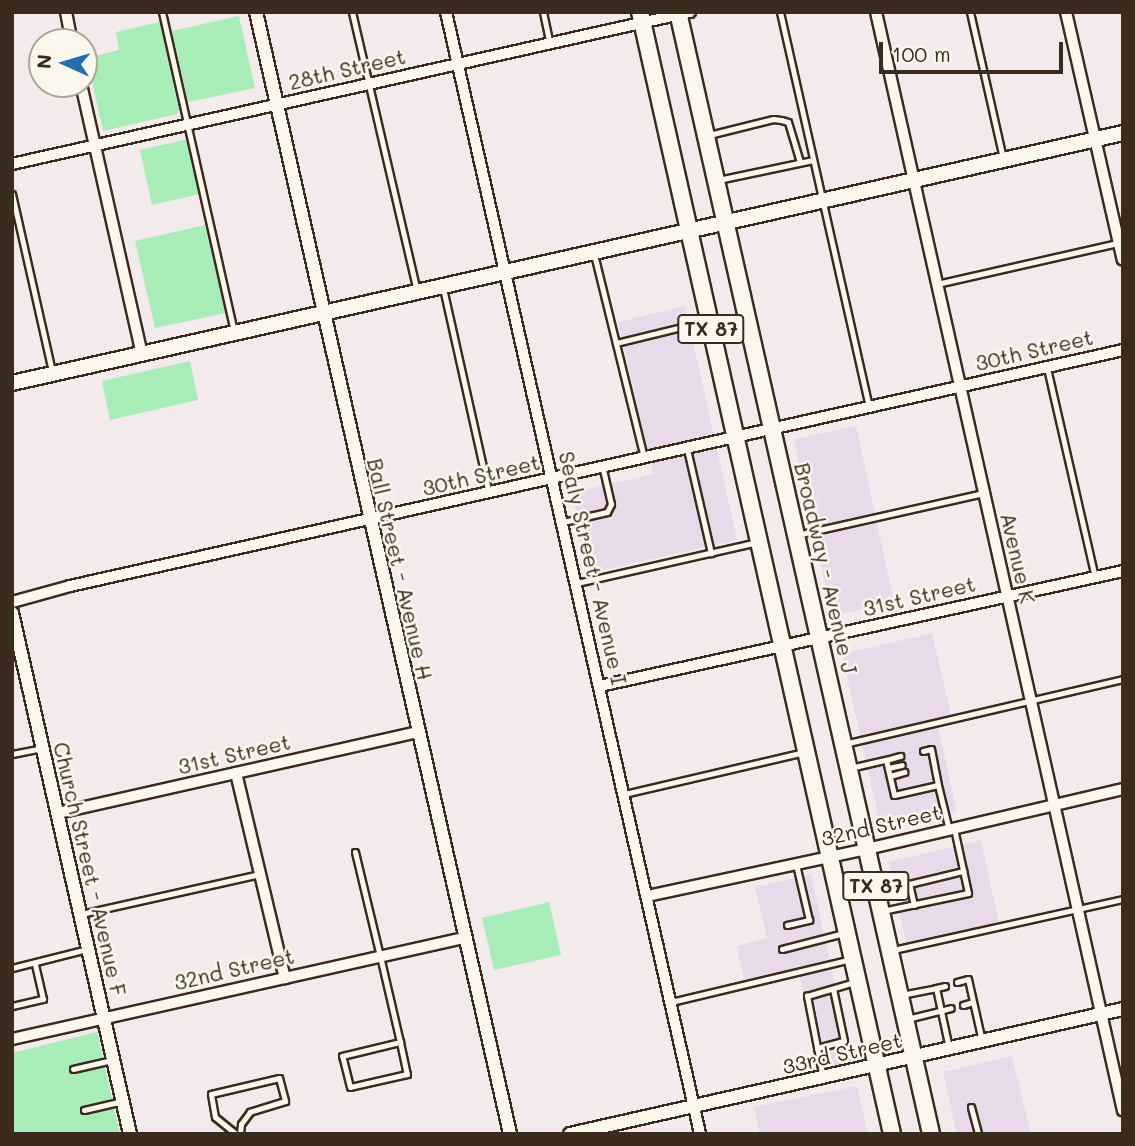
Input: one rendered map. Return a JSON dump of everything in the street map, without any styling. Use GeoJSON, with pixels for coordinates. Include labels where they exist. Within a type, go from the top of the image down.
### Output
{"type":"FeatureCollection","features":[{"type":"Feature","properties":{"kind":"main road","name":"Broadway - Avenue J"},"geometry":{"type":"LineString","coordinates":[[682,13],[931,1134]]}},
{"type":"Feature","properties":{"kind":"main road","name":"TX 87"},"geometry":{"type":"LineString","coordinates":[[642,18],[892,1134]]}},
{"type":"Feature","properties":{"kind":"main road"},"geometry":{"type":"LineString","coordinates":[[12,383],[1123,133]]}},
{"type":"Feature","properties":{"kind":"street","name":"Ball Street - Avenue H"},"geometry":{"type":"LineString","coordinates":[[256,12],[510,1134]]}},
{"type":"Feature","properties":{"kind":"street","name":"Sealy Street - Avenue I"},"geometry":{"type":"LineString","coordinates":[[446,12],[700,1134]]}},
{"type":"Feature","properties":{"kind":"street","name":"Avenue K"},"geometry":{"type":"LineString","coordinates":[[876,12],[1123,1111]]}},
{"type":"Feature","properties":{"kind":"street"},"geometry":{"type":"LineString","coordinates":[[1066,12],[1123,260]]}},
{"type":"Feature","properties":{"kind":"street","name":"28th Street"},"geometry":{"type":"LineString","coordinates":[[12,164],[550,44],[642,18],[682,13]]}},
{"type":"Feature","properties":{"kind":"street"},"geometry":{"type":"LineString","coordinates":[[84,98],[142,354]]}},
{"type":"Feature","properties":{"kind":"street","name":"30th Street"},"geometry":{"type":"LineString","coordinates":[[12,602],[1123,350]]}},
{"type":"Feature","properties":{"kind":"street","name":"31st Street"},"geometry":{"type":"LineString","coordinates":[[600,686],[1123,571]]}},
{"type":"Feature","properties":{"kind":"street","name":"Church Street - Avenue F"},"geometry":{"type":"LineString","coordinates":[[12,612],[130,1134]]}},
{"type":"Feature","properties":{"kind":"street","name":"31st Street"},"geometry":{"type":"LineString","coordinates":[[58,813],[418,732]]}},
{"type":"Feature","properties":{"kind":"street"},"geometry":{"type":"LineString","coordinates":[[236,773],[285,978]]}},
{"type":"Feature","properties":{"kind":"street","name":"32nd Street"},"geometry":{"type":"LineString","coordinates":[[647,896],[867,849],[1123,789]]}},
{"type":"Feature","properties":{"kind":"street","name":"32nd Street"},"geometry":{"type":"LineString","coordinates":[[12,1039],[465,938]]}},
{"type":"Feature","properties":{"kind":"street","name":"33rd Street"},"geometry":{"type":"LineString","coordinates":[[570,1134],[598,1131],[1123,1009]]}},
{"type":"Feature","properties":{"kind":"lane"},"geometry":{"type":"LineString","coordinates":[[162,12],[234,334]]}},
{"type":"Feature","properties":{"kind":"lane"},"geometry":{"type":"LineString","coordinates":[[352,12],[417,293]]}},
{"type":"Feature","properties":{"kind":"lane"},"geometry":{"type":"LineString","coordinates":[[543,12],[550,44]]}},
{"type":"Feature","properties":{"kind":"lane"},"geometry":{"type":"LineString","coordinates":[[780,12],[869,408]]}},
{"type":"Feature","properties":{"kind":"lane"},"geometry":{"type":"LineString","coordinates":[[970,12],[1003,159]]}},
{"type":"Feature","properties":{"kind":"lane"},"geometry":{"type":"LineString","coordinates":[[708,135],[774,119],[788,122],[800,162]]}},
{"type":"Feature","properties":{"kind":"lane"},"geometry":{"type":"LineString","coordinates":[[718,180],[813,160]]}},
{"type":"Feature","properties":{"kind":"lane"},"geometry":{"type":"LineString","coordinates":[[12,194],[52,374]]}},
{"type":"Feature","properties":{"kind":"lane"},"geometry":{"type":"LineString","coordinates":[[937,284],[1121,242]]}},
{"type":"Feature","properties":{"kind":"lane"},"geometry":{"type":"LineString","coordinates":[[593,252],[644,458]]}},
{"type":"Feature","properties":{"kind":"lane"},"geometry":{"type":"LineString","coordinates":[[443,288],[489,493]]}},
{"type":"Feature","properties":{"kind":"lane"},"geometry":{"type":"LineString","coordinates":[[616,343],[709,320]]}},
{"type":"Feature","properties":{"kind":"lane"},"geometry":{"type":"LineString","coordinates":[[1047,367],[1095,577]]}},
{"type":"Feature","properties":{"kind":"lane"},"geometry":{"type":"LineString","coordinates":[[687,449],[711,553]]}},
{"type":"Feature","properties":{"kind":"lane"},"geometry":{"type":"LineString","coordinates":[[563,522],[607,512],[611,504],[603,468]]}},
{"type":"Feature","properties":{"kind":"lane"},"geometry":{"type":"LineString","coordinates":[[797,535],[984,493]]}},
{"type":"Feature","properties":{"kind":"lane"},"geometry":{"type":"LineString","coordinates":[[577,583],[760,541]]}},
{"type":"Feature","properties":{"kind":"lane"},"geometry":{"type":"LineString","coordinates":[[844,744],[1123,679]]}},
{"type":"Feature","properties":{"kind":"lane"},"geometry":{"type":"LineString","coordinates":[[12,754],[43,748]]}},
{"type":"Feature","properties":{"kind":"lane"},"geometry":{"type":"LineString","coordinates":[[881,911],[968,893],[938,785],[931,749],[923,751]]}},
{"type":"Feature","properties":{"kind":"lane"},"geometry":{"type":"LineString","coordinates":[[624,794],[807,752]]}},
{"type":"Feature","properties":{"kind":"lane"},"geometry":{"type":"LineString","coordinates":[[849,768],[900,756]]}},
{"type":"Feature","properties":{"kind":"lane"},"geometry":{"type":"LineString","coordinates":[[925,760],[933,758]]}},
{"type":"Feature","properties":{"kind":"lane"},"geometry":{"type":"LineString","coordinates":[[886,760],[894,795],[938,785]]}},
{"type":"Feature","properties":{"kind":"lane"},"geometry":{"type":"LineString","coordinates":[[927,767],[934,766]]}},
{"type":"Feature","properties":{"kind":"lane"},"geometry":{"type":"LineString","coordinates":[[889,772],[903,769]]}},
{"type":"Feature","properties":{"kind":"lane"},"geometry":{"type":"LineString","coordinates":[[355,852],[400,1042],[407,1074],[350,1087],[342,1056],[400,1042]]}},
{"type":"Feature","properties":{"kind":"lane"},"geometry":{"type":"LineString","coordinates":[[788,925],[809,920],[796,864]]}},
{"type":"Feature","properties":{"kind":"lane"},"geometry":{"type":"LineString","coordinates":[[914,905],[909,884],[963,871]]}},
{"type":"Feature","properties":{"kind":"lane"},"geometry":{"type":"LineString","coordinates":[[81,914],[260,874]]}},
{"type":"Feature","properties":{"kind":"lane"},"geometry":{"type":"LineString","coordinates":[[890,950],[1123,899]]}},
{"type":"Feature","properties":{"kind":"lane"},"geometry":{"type":"LineString","coordinates":[[782,949],[847,932]]}},
{"type":"Feature","properties":{"kind":"lane"},"geometry":{"type":"LineString","coordinates":[[12,968],[89,949]]}},
{"type":"Feature","properties":{"kind":"lane"},"geometry":{"type":"LineString","coordinates":[[671,1002],[853,958]]}},
{"type":"Feature","properties":{"kind":"lane"},"geometry":{"type":"LineString","coordinates":[[12,1006],[43,999],[34,963]]}},
{"type":"Feature","properties":{"kind":"lane"},"geometry":{"type":"LineString","coordinates":[[957,982],[968,979],[982,1041]]}},
{"type":"Feature","properties":{"kind":"lane"},"geometry":{"type":"LineString","coordinates":[[823,1078],[807,996],[858,981]]}},
{"type":"Feature","properties":{"kind":"lane"},"geometry":{"type":"LineString","coordinates":[[900,995],[945,986]]}},
{"type":"Feature","properties":{"kind":"lane"},"geometry":{"type":"LineString","coordinates":[[936,988],[949,1049]]}},
{"type":"Feature","properties":{"kind":"lane"},"geometry":{"type":"LineString","coordinates":[[817,1048],[844,1041],[833,989]]}},
{"type":"Feature","properties":{"kind":"lane"},"geometry":{"type":"LineString","coordinates":[[962,1005],[973,1002]]}},
{"type":"Feature","properties":{"kind":"lane"},"geometry":{"type":"LineString","coordinates":[[906,1019],[951,1008]]}},
{"type":"Feature","properties":{"kind":"lane"},"geometry":{"type":"LineString","coordinates":[[811,1015],[820,1012]]}},
{"type":"Feature","properties":{"kind":"lane"},"geometry":{"type":"LineString","coordinates":[[813,1029],[823,1027]]}},
{"type":"Feature","properties":{"kind":"lane"},"geometry":{"type":"LineString","coordinates":[[73,1069],[114,1059]]}},
{"type":"Feature","properties":{"kind":"lane"},"geometry":{"type":"LineString","coordinates":[[279,1078],[285,1101],[250,1112],[241,1124],[238,1134],[215,1117],[211,1094],[279,1078]]}},
{"type":"Feature","properties":{"kind":"lane"},"geometry":{"type":"LineString","coordinates":[[84,1110],[123,1101]]}},
{"type":"Feature","properties":{"kind":"lane"},"geometry":{"type":"LineString","coordinates":[[971,1107],[978,1134]]}},
{"type":"Feature","properties":{"kind":"shaded area"},"geometry":{"type":"Polygon","coordinates":[[[685,306],[737,540],[588,573],[572,493],[653,474],[618,322],[685,306]]]}},
{"type":"Feature","properties":{"kind":"shaded area"},"geometry":{"type":"Polygon","coordinates":[[[856,426],[894,602],[832,616],[794,439],[856,426]]]}},
{"type":"Feature","properties":{"kind":"shaded area"},"geometry":{"type":"Polygon","coordinates":[[[932,633],[951,715],[936,719],[957,811],[881,828],[842,654],[932,633]]]}},
{"type":"Feature","properties":{"kind":"shaded area"},"geometry":{"type":"Polygon","coordinates":[[[981,840],[999,924],[906,943],[889,862],[981,840]]]}},
{"type":"Feature","properties":{"kind":"shaded area"},"geometry":{"type":"Polygon","coordinates":[[[811,874],[852,1065],[821,1071],[798,969],[745,981],[736,946],[767,938],[755,887],[811,874]]]}},
{"type":"Feature","properties":{"kind":"shaded area"},"geometry":{"type":"Polygon","coordinates":[[[1012,1056],[1031,1134],[957,1134],[943,1072],[1012,1056]]]}},
{"type":"Feature","properties":{"kind":"shaded area"},"geometry":{"type":"Polygon","coordinates":[[[857,1086],[868,1134],[760,1134],[754,1107],[857,1086]]]}},
{"type":"Feature","properties":{"kind":"green space"},"geometry":{"type":"Polygon","coordinates":[[[239,16],[255,88],[188,102],[172,31],[239,16]]]}},
{"type":"Feature","properties":{"kind":"green space"},"geometry":{"type":"Polygon","coordinates":[[[160,22],[179,110],[177,114],[103,131],[96,98],[98,98],[98,55],[119,50],[116,32],[160,22]]]}},
{"type":"Feature","properties":{"kind":"green space"},"geometry":{"type":"Polygon","coordinates":[[[188,139],[200,194],[152,205],[140,150],[188,139]]]}},
{"type":"Feature","properties":{"kind":"green space"},"geometry":{"type":"Polygon","coordinates":[[[205,225],[226,313],[155,328],[135,241],[205,225]]]}},
{"type":"Feature","properties":{"kind":"green space"},"geometry":{"type":"Polygon","coordinates":[[[190,361],[198,400],[110,420],[102,381],[190,361]]]}},
{"type":"Feature","properties":{"kind":"green space"},"geometry":{"type":"Polygon","coordinates":[[[549,902],[561,955],[494,970],[482,918],[549,902]]]}},
{"type":"Feature","properties":{"kind":"green space"},"geometry":{"type":"Polygon","coordinates":[[[97,1032],[120,1134],[12,1134],[12,1053],[97,1032]]]}}]}
